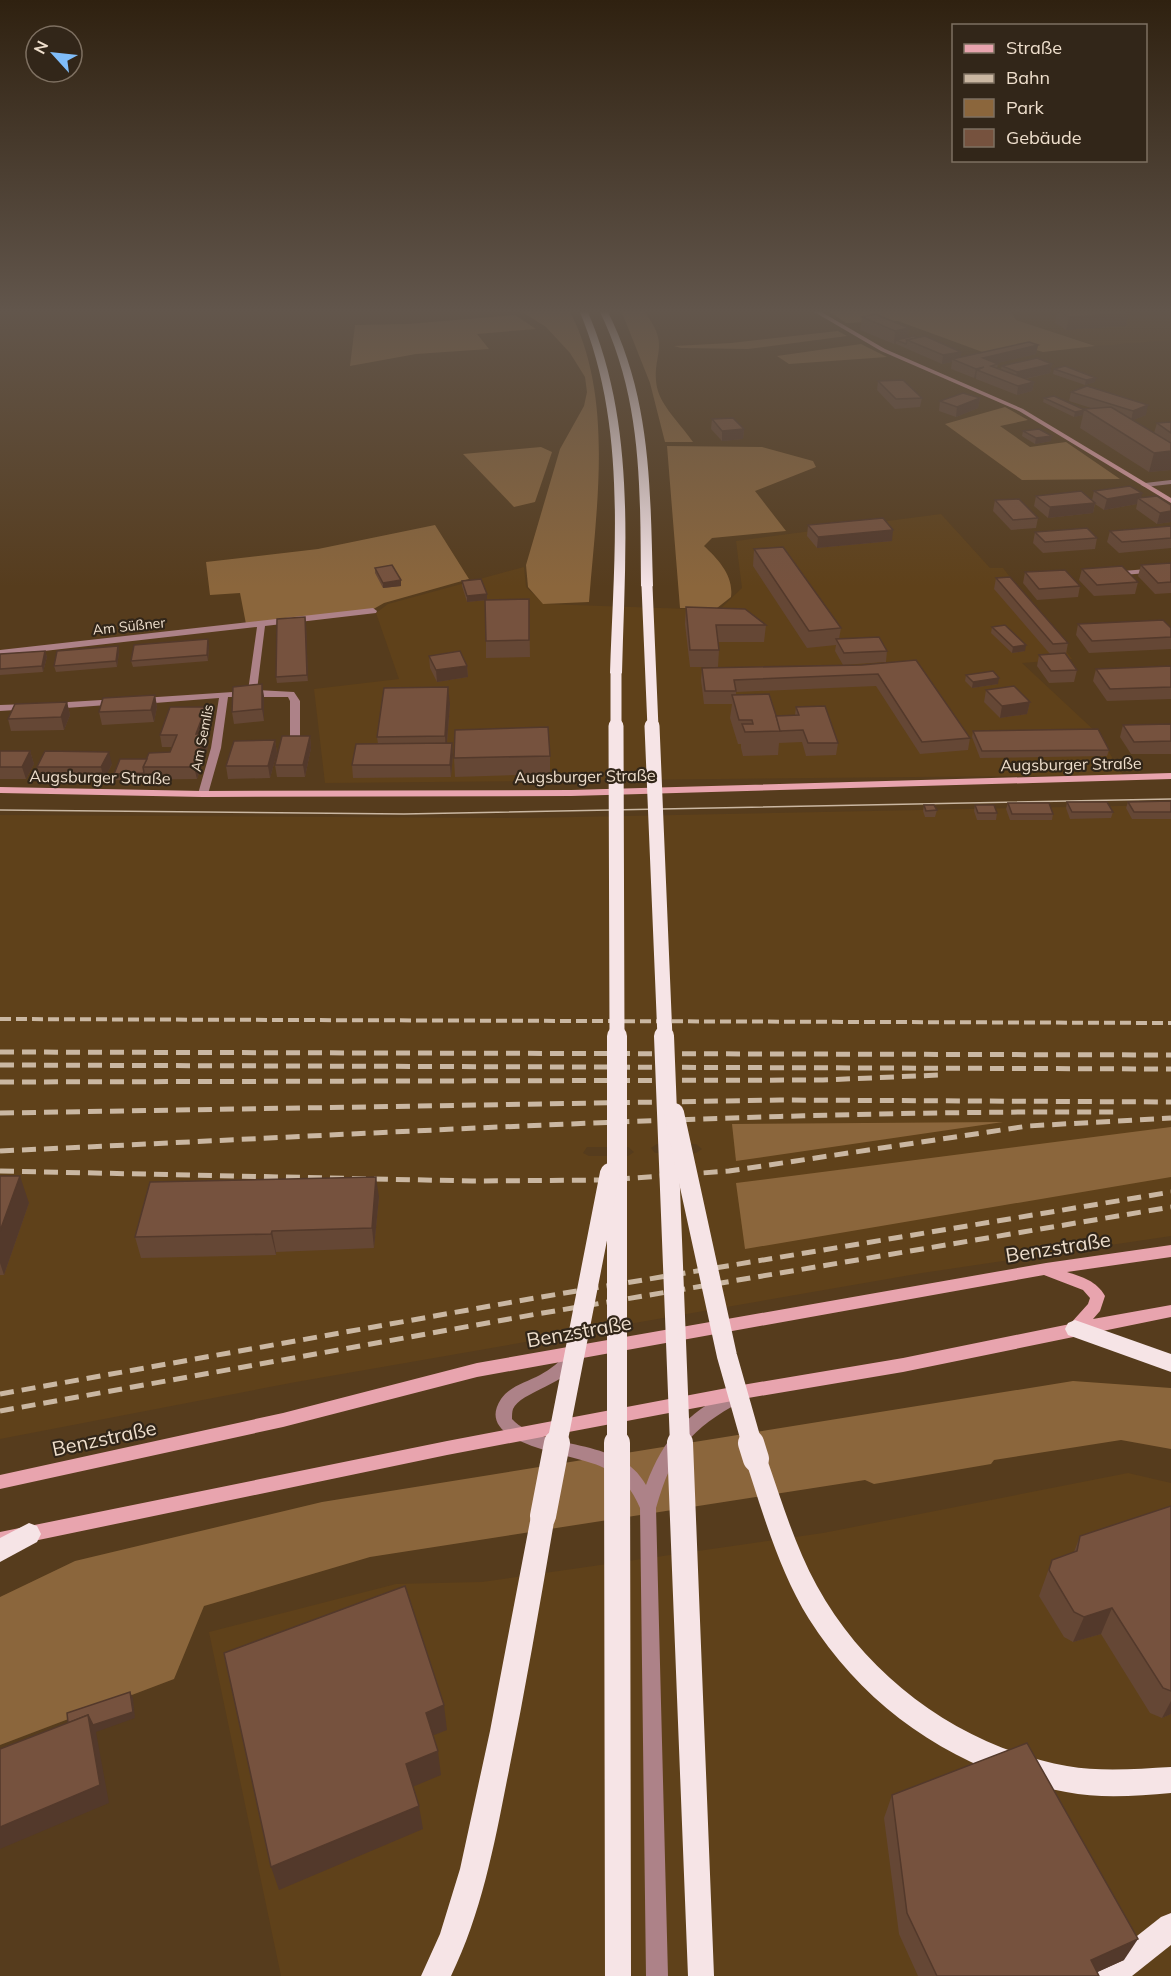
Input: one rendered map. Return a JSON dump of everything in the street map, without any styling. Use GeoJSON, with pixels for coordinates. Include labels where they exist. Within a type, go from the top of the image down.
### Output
{"type":"FeatureCollection","features":[{"type":"Feature","properties":{"kind":"highway"},"geometry":{"type":"LineString","coordinates":[[610,402],[618,462],[618,1976]]}},
{"type":"Feature","properties":{"kind":"highway"},"geometry":{"type":"LineString","coordinates":[[635,402],[643,460],[701,1976]]}},
{"type":"Feature","properties":{"kind":"highway"},"geometry":{"type":"LineString","coordinates":[[665,1074],[727,1356],[756,1459],[800,1574],[816,1609],[831,1632],[866,1672],[893,1698],[939,1731],[971,1750],[1006,1765],[1073,1782],[1108,1785],[1171,1780]]}},
{"type":"Feature","properties":{"kind":"highway"},"geometry":{"type":"LineString","coordinates":[[436,1976],[458,1926],[472,1880],[508,1714],[543,1516],[617,1134]]}},
{"type":"Feature","properties":{"kind":"highway"},"geometry":{"type":"LineString","coordinates":[[1075,1329],[1171,1363]]}},
{"type":"Feature","properties":{"kind":"highway"},"geometry":{"type":"LineString","coordinates":[[0,1551],[29,1534]]}},
{"type":"Feature","properties":{"kind":"highway"},"geometry":{"type":"LineString","coordinates":[[1109,1976],[1171,1927]]}},
{"type":"Feature","properties":{"kind":"main road"},"geometry":{"type":"LineString","coordinates":[[1003,402],[1021,410],[1171,501]]}},
{"type":"Feature","properties":{"kind":"main road","name":"Augsburger Straße"},"geometry":{"type":"LineString","coordinates":[[0,790],[203,794],[571,793],[1171,776]]}},
{"type":"Feature","properties":{"kind":"main road","name":"Benzstraße"},"geometry":{"type":"LineString","coordinates":[[0,1482],[283,1420],[477,1370],[1046,1269],[1171,1251]]}},
{"type":"Feature","properties":{"kind":"main road"},"geometry":{"type":"LineString","coordinates":[[1046,1269],[1088,1286],[1098,1296],[1095,1307],[1075,1329]]}},
{"type":"Feature","properties":{"kind":"main road"},"geometry":{"type":"LineString","coordinates":[[0,1540],[520,1435],[748,1391],[903,1365],[1171,1311]]}},
{"type":"Feature","properties":{"kind":"street"},"geometry":{"type":"LineString","coordinates":[[1145,484],[1171,482]]}},
{"type":"Feature","properties":{"kind":"street"},"geometry":{"type":"LineString","coordinates":[[1104,574],[1171,569]]}},
{"type":"Feature","properties":{"kind":"street","name":"Am Süßner"},"geometry":{"type":"LineString","coordinates":[[0,653],[373,611]]}},
{"type":"Feature","properties":{"kind":"street"},"geometry":{"type":"LineString","coordinates":[[252,693],[261,625]]}},
{"type":"Feature","properties":{"kind":"street"},"geometry":{"type":"LineString","coordinates":[[224,696],[252,693],[291,694],[295,701],[295,737]]}},
{"type":"Feature","properties":{"kind":"street","name":"Am Semlis"},"geometry":{"type":"LineString","coordinates":[[0,708],[224,696],[216,748],[203,794]]}},
{"type":"Feature","properties":{"kind":"street"},"geometry":{"type":"LineString","coordinates":[[582,1351],[552,1376],[511,1399],[505,1407],[504,1421],[520,1435],[587,1452],[604,1459],[623,1471],[638,1485],[648,1508]]}},
{"type":"Feature","properties":{"kind":"street"},"geometry":{"type":"LineString","coordinates":[[657,1976],[648,1508],[662,1462],[679,1435],[699,1416],[748,1391]]}},
{"type":"Feature","properties":{"kind":"shaded area"},"geometry":{"type":"Polygon","coordinates":[[[941,514],[990,568],[1003,568],[1072,659],[1022,663],[1097,733],[1123,775],[325,783],[314,689],[399,679],[376,613],[388,604],[524,567],[526,587],[544,604],[719,610],[742,588],[736,541],[941,514]]]}},
{"type":"Feature","properties":{"kind":"shaded area"},"geometry":{"type":"Polygon","coordinates":[[[1171,805],[1171,1236],[922,1273],[296,1382],[0,1439],[0,815],[525,818],[1171,805]],[[657,1144],[651,1148],[655,1153],[696,1153],[702,1149],[696,1144],[657,1144]],[[587,1147],[583,1153],[589,1156],[628,1156],[634,1152],[628,1147],[587,1147]]]}},
{"type":"Feature","properties":{"kind":"shaded area"},"geometry":{"type":"Polygon","coordinates":[[[1128,1473],[1171,1483],[1171,1976],[281,1976],[209,1632],[396,1584],[482,1582],[823,1533],[1128,1473]]]}},
{"type":"Feature","properties":{"kind":"green space"},"geometry":{"type":"Polygon","coordinates":[[[585,402],[596,402],[599,453],[589,602],[543,604],[528,587],[526,565],[560,449],[585,402]]]}},
{"type":"Feature","properties":{"kind":"green space"},"geometry":{"type":"Polygon","coordinates":[[[655,402],[664,402],[693,442],[665,442],[655,402]]]}},
{"type":"Feature","properties":{"kind":"green space"},"geometry":{"type":"Polygon","coordinates":[[[1005,407],[1028,420],[1000,426],[1030,447],[1066,442],[1120,479],[1022,480],[945,424],[1005,407]]]}},
{"type":"Feature","properties":{"kind":"green space"},"geometry":{"type":"Polygon","coordinates":[[[667,446],[762,447],[813,461],[816,467],[755,491],[786,531],[712,538],[704,546],[719,562],[730,582],[731,597],[717,608],[680,608],[667,446]]]}},
{"type":"Feature","properties":{"kind":"green space"},"geometry":{"type":"Polygon","coordinates":[[[541,447],[552,452],[535,502],[514,507],[463,454],[541,447]]]}},
{"type":"Feature","properties":{"kind":"green space"},"geometry":{"type":"Polygon","coordinates":[[[435,525],[469,579],[384,603],[370,611],[246,624],[240,593],[210,595],[206,562],[318,549],[435,525]]]}},
{"type":"Feature","properties":{"kind":"green space"},"geometry":{"type":"Polygon","coordinates":[[[1003,1122],[736,1161],[732,1124],[1003,1122]]]}},
{"type":"Feature","properties":{"kind":"green space"},"geometry":{"type":"Polygon","coordinates":[[[1171,1127],[1171,1177],[745,1249],[736,1183],[1171,1127]]]}},
{"type":"Feature","properties":{"kind":"green space"},"geometry":{"type":"Polygon","coordinates":[[[1073,1381],[1171,1388],[1171,1449],[1121,1440],[994,1460],[991,1464],[874,1484],[865,1480],[370,1557],[204,1606],[174,1679],[0,1745],[0,1597],[75,1561],[322,1502],[1073,1381]]]}},
{"type":"Feature","properties":{"kind":"building"},"geometry":{"type":"Polygon","coordinates":[[[943,402],[969,402],[957,407],[943,402]]]}},
{"type":"Feature","properties":{"kind":"building"},"geometry":{"type":"Polygon","coordinates":[[[1053,402],[1068,402],[1085,410],[1075,412],[1053,402]]]}},
{"type":"Feature","properties":{"kind":"building"},"geometry":{"type":"Polygon","coordinates":[[[1104,402],[1139,402],[1148,405],[1133,411],[1104,402]]]}},
{"type":"Feature","properties":{"kind":"building"},"geometry":{"type":"Polygon","coordinates":[[[1111,407],[1171,443],[1171,451],[1154,453],[1084,409],[1111,407]]]}},
{"type":"Feature","properties":{"kind":"building"},"geometry":{"type":"Polygon","coordinates":[[[733,418],[744,429],[722,431],[712,419],[733,418]]]}},
{"type":"Feature","properties":{"kind":"building"},"geometry":{"type":"Polygon","coordinates":[[[1171,422],[1171,433],[1157,423],[1171,422]]]}},
{"type":"Feature","properties":{"kind":"building"},"geometry":{"type":"Polygon","coordinates":[[[1039,429],[1052,436],[1036,438],[1023,431],[1039,429]]]}},
{"type":"Feature","properties":{"kind":"building"},"geometry":{"type":"Polygon","coordinates":[[[1130,486],[1142,493],[1107,499],[1094,491],[1130,486]]]}},
{"type":"Feature","properties":{"kind":"building"},"geometry":{"type":"Polygon","coordinates":[[[1081,491],[1095,503],[1050,507],[1036,496],[1081,491]]]}},
{"type":"Feature","properties":{"kind":"building"},"geometry":{"type":"Polygon","coordinates":[[[1157,496],[1171,505],[1171,511],[1160,513],[1138,498],[1157,496]]]}},
{"type":"Feature","properties":{"kind":"building"},"geometry":{"type":"Polygon","coordinates":[[[1019,499],[1038,518],[1013,520],[995,500],[1019,499]]]}},
{"type":"Feature","properties":{"kind":"building"},"geometry":{"type":"Polygon","coordinates":[[[883,518],[893,530],[818,537],[808,525],[883,518]]]}},
{"type":"Feature","properties":{"kind":"building"},"geometry":{"type":"Polygon","coordinates":[[[1171,526],[1171,538],[1122,542],[1110,531],[1171,526]]]}},
{"type":"Feature","properties":{"kind":"building"},"geometry":{"type":"Polygon","coordinates":[[[1087,528],[1097,538],[1045,542],[1035,532],[1087,528]]]}},
{"type":"Feature","properties":{"kind":"building"},"geometry":{"type":"Polygon","coordinates":[[[783,547],[841,628],[809,631],[754,549],[783,547]]]}},
{"type":"Feature","properties":{"kind":"building"},"geometry":{"type":"Polygon","coordinates":[[[1171,563],[1171,582],[1158,583],[1141,565],[1171,563]]]}},
{"type":"Feature","properties":{"kind":"building"},"geometry":{"type":"Polygon","coordinates":[[[392,565],[401,580],[383,583],[375,568],[392,565]]]}},
{"type":"Feature","properties":{"kind":"building"},"geometry":{"type":"Polygon","coordinates":[[[1122,566],[1138,582],[1097,585],[1082,569],[1122,566]]]}},
{"type":"Feature","properties":{"kind":"building"},"geometry":{"type":"Polygon","coordinates":[[[1065,570],[1080,586],[1039,589],[1025,572],[1065,570]]]}},
{"type":"Feature","properties":{"kind":"building"},"geometry":{"type":"Polygon","coordinates":[[[1010,577],[1068,643],[1053,644],[996,578],[1010,577]]]}},
{"type":"Feature","properties":{"kind":"building"},"geometry":{"type":"Polygon","coordinates":[[[481,579],[487,594],[467,596],[462,581],[481,579]]]}},
{"type":"Feature","properties":{"kind":"building"},"geometry":{"type":"Polygon","coordinates":[[[529,599],[529,640],[486,641],[485,600],[529,599]]]}},
{"type":"Feature","properties":{"kind":"building"},"geometry":{"type":"Polygon","coordinates":[[[686,607],[745,609],[766,625],[716,625],[719,650],[690,650],[686,607]]]}},
{"type":"Feature","properties":{"kind":"building"},"geometry":{"type":"Polygon","coordinates":[[[305,617],[307,675],[276,677],[277,619],[305,617]]]}},
{"type":"Feature","properties":{"kind":"building"},"geometry":{"type":"Polygon","coordinates":[[[1163,620],[1171,628],[1171,637],[1092,641],[1078,624],[1163,620]]]}},
{"type":"Feature","properties":{"kind":"building"},"geometry":{"type":"Polygon","coordinates":[[[1005,625],[1026,645],[1013,647],[992,627],[1005,625]]]}},
{"type":"Feature","properties":{"kind":"building"},"geometry":{"type":"Polygon","coordinates":[[[879,637],[887,651],[844,653],[836,639],[879,637]]]}},
{"type":"Feature","properties":{"kind":"building"},"geometry":{"type":"Polygon","coordinates":[[[208,639],[207,655],[131,661],[134,645],[208,639]]]}},
{"type":"Feature","properties":{"kind":"building"},"geometry":{"type":"Polygon","coordinates":[[[118,646],[116,661],[54,666],[57,651],[118,646]]]}},
{"type":"Feature","properties":{"kind":"building"},"geometry":{"type":"Polygon","coordinates":[[[45,651],[42,666],[0,669],[0,654],[45,651]]]}},
{"type":"Feature","properties":{"kind":"building"},"geometry":{"type":"Polygon","coordinates":[[[460,651],[467,666],[436,670],[429,656],[460,651]]]}},
{"type":"Feature","properties":{"kind":"building"},"geometry":{"type":"Polygon","coordinates":[[[1065,653],[1077,670],[1051,671],[1039,655],[1065,653]]]}},
{"type":"Feature","properties":{"kind":"building"},"geometry":{"type":"Polygon","coordinates":[[[916,660],[970,738],[922,742],[878,674],[734,680],[736,691],[705,691],[702,668],[862,665],[916,660]]]}},
{"type":"Feature","properties":{"kind":"building"},"geometry":{"type":"Polygon","coordinates":[[[1171,666],[1171,687],[1110,689],[1096,669],[1171,666]]]}},
{"type":"Feature","properties":{"kind":"building"},"geometry":{"type":"Polygon","coordinates":[[[993,671],[999,678],[973,682],[966,675],[993,671]]]}},
{"type":"Feature","properties":{"kind":"building"},"geometry":{"type":"Polygon","coordinates":[[[262,684],[262,709],[232,712],[233,687],[262,684]]]}},
{"type":"Feature","properties":{"kind":"building"},"geometry":{"type":"Polygon","coordinates":[[[1014,686],[1030,702],[1002,706],[986,690],[1014,686]]]}},
{"type":"Feature","properties":{"kind":"building"},"geometry":{"type":"Polygon","coordinates":[[[448,687],[445,736],[377,737],[384,688],[448,687]]]}},
{"type":"Feature","properties":{"kind":"building"},"geometry":{"type":"Polygon","coordinates":[[[769,694],[781,731],[745,732],[742,724],[753,724],[752,720],[739,720],[732,695],[769,694]]]}},
{"type":"Feature","properties":{"kind":"building"},"geometry":{"type":"Polygon","coordinates":[[[155,695],[151,710],[99,712],[103,698],[155,695]]]}},
{"type":"Feature","properties":{"kind":"building"},"geometry":{"type":"Polygon","coordinates":[[[67,702],[61,717],[8,719],[15,704],[67,702]]]}},
{"type":"Feature","properties":{"kind":"building"},"geometry":{"type":"Polygon","coordinates":[[[825,706],[838,743],[808,743],[803,730],[780,731],[776,716],[799,715],[796,707],[825,706]]]}},
{"type":"Feature","properties":{"kind":"building"},"geometry":{"type":"Polygon","coordinates":[[[170,707],[206,707],[196,734],[206,734],[194,767],[143,767],[149,753],[170,752],[177,735],[160,735],[170,707]]]}},
{"type":"Feature","properties":{"kind":"building"},"geometry":{"type":"Polygon","coordinates":[[[1171,724],[1171,741],[1134,742],[1123,725],[1171,724]]]}},
{"type":"Feature","properties":{"kind":"building"},"geometry":{"type":"Polygon","coordinates":[[[548,727],[550,756],[454,758],[455,730],[548,727]]]}},
{"type":"Feature","properties":{"kind":"building"},"geometry":{"type":"Polygon","coordinates":[[[1098,729],[1109,750],[982,751],[973,731],[1098,729]]]}},
{"type":"Feature","properties":{"kind":"building"},"geometry":{"type":"Polygon","coordinates":[[[282,736],[310,736],[303,765],[275,765],[282,736]]]}},
{"type":"Feature","properties":{"kind":"building"},"geometry":{"type":"Polygon","coordinates":[[[275,740],[268,766],[226,766],[234,741],[275,740]]]}},
{"type":"Feature","properties":{"kind":"building"},"geometry":{"type":"Polygon","coordinates":[[[452,743],[450,765],[352,765],[356,744],[452,743]]]}},
{"type":"Feature","properties":{"kind":"building"},"geometry":{"type":"Polygon","coordinates":[[[0,751],[30,751],[22,767],[0,767],[0,751]]]}},
{"type":"Feature","properties":{"kind":"building"},"geometry":{"type":"Polygon","coordinates":[[[45,751],[109,752],[101,767],[37,767],[45,751]]]}},
{"type":"Feature","properties":{"kind":"building"},"geometry":{"type":"Polygon","coordinates":[[[120,759],[147,759],[143,767],[144,773],[114,774],[120,759]]]}},
{"type":"Feature","properties":{"kind":"building"},"geometry":{"type":"Polygon","coordinates":[[[1171,801],[1171,812],[1134,812],[1128,802],[1171,801]]]}},
{"type":"Feature","properties":{"kind":"building"},"geometry":{"type":"Polygon","coordinates":[[[1067,802],[1107,802],[1113,812],[1072,812],[1067,802]]]}},
{"type":"Feature","properties":{"kind":"building"},"geometry":{"type":"Polygon","coordinates":[[[1008,803],[1049,803],[1053,814],[1012,814],[1008,803]]]}},
{"type":"Feature","properties":{"kind":"building"},"geometry":{"type":"Polygon","coordinates":[[[924,805],[934,805],[937,810],[926,811],[924,805]]]}},
{"type":"Feature","properties":{"kind":"building"},"geometry":{"type":"Polygon","coordinates":[[[975,805],[994,805],[997,813],[978,813],[975,805]]]}},
{"type":"Feature","properties":{"kind":"building"},"geometry":{"type":"Polygon","coordinates":[[[0,1176],[20,1176],[0,1231],[0,1176]]]}},
{"type":"Feature","properties":{"kind":"building"},"geometry":{"type":"Polygon","coordinates":[[[376,1177],[372,1228],[272,1231],[271,1234],[135,1237],[150,1182],[376,1177]]]}},
{"type":"Feature","properties":{"kind":"building"},"geometry":{"type":"Polygon","coordinates":[[[1171,1506],[1171,1691],[1163,1688],[1112,1608],[1084,1617],[1074,1612],[1049,1570],[1052,1560],[1077,1551],[1080,1536],[1171,1506]]]}},
{"type":"Feature","properties":{"kind":"building"},"geometry":{"type":"Polygon","coordinates":[[[405,1586],[444,1705],[426,1713],[438,1751],[406,1764],[419,1806],[271,1867],[224,1653],[405,1586]]]}},
{"type":"Feature","properties":{"kind":"building"},"geometry":{"type":"Polygon","coordinates":[[[130,1692],[133,1712],[93,1725],[88,1715],[68,1723],[67,1713],[130,1692]]]}},
{"type":"Feature","properties":{"kind":"building"},"geometry":{"type":"Polygon","coordinates":[[[88,1715],[100,1785],[0,1827],[0,1749],[88,1715]]]}},
{"type":"Feature","properties":{"kind":"building"},"geometry":{"type":"Polygon","coordinates":[[[1027,1743],[1138,1939],[1091,1960],[1099,1976],[937,1976],[907,1913],[892,1795],[1027,1743]]]}},
{"type":"Feature","properties":{"kind":"tram line"},"geometry":{"type":"LineString","coordinates":[[0,810],[404,814],[1171,799]]}},
{"type":"Feature","properties":{"kind":"railway"},"geometry":{"type":"LineString","coordinates":[[0,1019],[1171,1023]]}},
{"type":"Feature","properties":{"kind":"railway"},"geometry":{"type":"LineString","coordinates":[[0,1052],[1171,1055]]}},
{"type":"Feature","properties":{"kind":"railway"},"geometry":{"type":"LineString","coordinates":[[0,1065],[1171,1069]]}},
{"type":"Feature","properties":{"kind":"railway"},"geometry":{"type":"LineString","coordinates":[[0,1082],[823,1080],[939,1075]]}},
{"type":"Feature","properties":{"kind":"railway"},"geometry":{"type":"LineString","coordinates":[[0,1113],[780,1100],[1171,1102]]}},
{"type":"Feature","properties":{"kind":"railway"},"geometry":{"type":"LineString","coordinates":[[0,1151],[701,1119],[981,1112],[1121,1112]]}},
{"type":"Feature","properties":{"kind":"railway"},"geometry":{"type":"LineString","coordinates":[[0,1171],[472,1181],[607,1180],[729,1171],[1028,1126],[1171,1118]]}},
{"type":"Feature","properties":{"kind":"railway"},"geometry":{"type":"LineString","coordinates":[[0,1394],[535,1298],[1171,1192]]}},
{"type":"Feature","properties":{"kind":"railway"},"geometry":{"type":"LineString","coordinates":[[0,1411],[537,1314],[1171,1207]]}}]}
